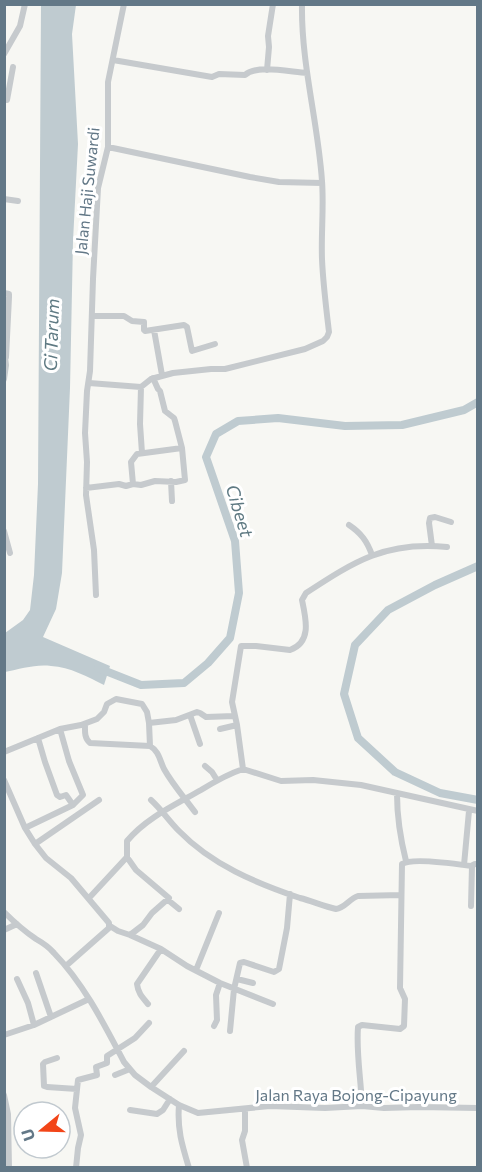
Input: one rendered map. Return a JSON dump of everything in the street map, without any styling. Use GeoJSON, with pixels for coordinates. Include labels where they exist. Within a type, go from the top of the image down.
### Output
{"type":"FeatureCollection","features":[{"type":"Feature","properties":{"kind":"street"},"geometry":{"type":"LineString","coordinates":[[4,54],[20,26],[25,4]]}},
{"type":"Feature","properties":{"kind":"street","name":"Jalan Haji Suwardi"},"geometry":{"type":"LineString","coordinates":[[96,595],[94,550],[86,488],[85,433],[98,188],[108,147],[108,82],[124,4]]}},
{"type":"Feature","properties":{"kind":"street"},"geometry":{"type":"LineString","coordinates":[[267,70],[267,36],[273,4]]}},
{"type":"Feature","properties":{"kind":"street"},"geometry":{"type":"LineString","coordinates":[[89,382],[141,387],[153,378],[162,375],[225,369],[305,349],[323,341],[327,336],[329,332],[322,258],[322,183],[307,74],[302,4]]}},
{"type":"Feature","properties":{"kind":"street"},"geometry":{"type":"LineString","coordinates":[[113,60],[212,77],[219,74],[245,75],[251,70],[307,74]]}},
{"type":"Feature","properties":{"kind":"street"},"geometry":{"type":"LineString","coordinates":[[7,100],[7,84],[13,67]]}},
{"type":"Feature","properties":{"kind":"street"},"geometry":{"type":"LineString","coordinates":[[108,147],[279,182],[322,183]]}},
{"type":"Feature","properties":{"kind":"street"},"geometry":{"type":"LineString","coordinates":[[4,199],[18,201]]}},
{"type":"Feature","properties":{"kind":"street"},"geometry":{"type":"LineString","coordinates":[[4,293],[9,294],[4,379]]}},
{"type":"Feature","properties":{"kind":"street"},"geometry":{"type":"LineString","coordinates":[[92,316],[124,316],[132,321],[144,322],[146,331],[184,325],[187,327],[192,351],[215,344]]}},
{"type":"Feature","properties":{"kind":"street"},"geometry":{"type":"LineString","coordinates":[[154,330],[162,375]]}},
{"type":"Feature","properties":{"kind":"street"},"geometry":{"type":"LineString","coordinates":[[86,488],[185,480],[182,448],[175,419],[165,411],[160,391],[153,378]]}},
{"type":"Feature","properties":{"kind":"street"},"geometry":{"type":"LineString","coordinates":[[141,387],[142,453]]}},
{"type":"Feature","properties":{"kind":"street"},"geometry":{"type":"LineString","coordinates":[[133,484],[131,462],[137,454],[182,448]]}},
{"type":"Feature","properties":{"kind":"street"},"geometry":{"type":"LineString","coordinates":[[171,482],[172,501]]}},
{"type":"Feature","properties":{"kind":"street"},"geometry":{"type":"LineString","coordinates":[[432,546],[430,518],[451,522]]}},
{"type":"Feature","properties":{"kind":"street"},"geometry":{"type":"LineString","coordinates":[[349,525],[368,542],[372,555]]}},
{"type":"Feature","properties":{"kind":"street"},"geometry":{"type":"LineString","coordinates":[[4,531],[10,553]]}},
{"type":"Feature","properties":{"kind":"street"},"geometry":{"type":"LineString","coordinates":[[243,769],[232,702],[241,646],[290,651],[301,643],[306,632],[302,600],[306,593],[372,555],[391,549],[447,547]]}},
{"type":"Feature","properties":{"kind":"street"},"geometry":{"type":"LineString","coordinates":[[4,752],[60,729],[97,719],[104,712],[107,704],[116,699],[141,704],[147,712],[150,746]]}},
{"type":"Feature","properties":{"kind":"street"},"geometry":{"type":"LineString","coordinates":[[148,723],[176,720],[197,712],[206,717],[234,716]]}},
{"type":"Feature","properties":{"kind":"street"},"geometry":{"type":"LineString","coordinates":[[190,715],[200,744]]}},
{"type":"Feature","properties":{"kind":"street"},"geometry":{"type":"LineString","coordinates":[[85,724],[85,734],[90,743],[150,746],[156,750],[172,784],[195,812]]}},
{"type":"Feature","properties":{"kind":"street"},"geometry":{"type":"LineString","coordinates":[[220,729],[237,725]]}},
{"type":"Feature","properties":{"kind":"street"},"geometry":{"type":"LineString","coordinates":[[25,828],[73,805],[83,795],[69,761],[60,729]]}},
{"type":"Feature","properties":{"kind":"street"},"geometry":{"type":"LineString","coordinates":[[38,738],[57,795],[68,796],[73,805]]}},
{"type":"Feature","properties":{"kind":"street"},"geometry":{"type":"LineString","coordinates":[[205,766],[213,772],[217,780]]}},
{"type":"Feature","properties":{"kind":"street"},"geometry":{"type":"LineString","coordinates":[[89,898],[127,857],[128,839],[163,811],[217,780],[243,769],[281,781],[313,780],[348,783],[477,812]]}},
{"type":"Feature","properties":{"kind":"street"},"geometry":{"type":"LineString","coordinates":[[4,780],[25,828],[35,844],[46,858],[71,878],[110,926],[161,949],[220,983],[273,1004]]}},
{"type":"Feature","properties":{"kind":"street"},"geometry":{"type":"LineString","coordinates":[[397,794],[398,831],[406,861]]}},
{"type":"Feature","properties":{"kind":"street"},"geometry":{"type":"LineString","coordinates":[[35,844],[99,800]]}},
{"type":"Feature","properties":{"kind":"street"},"geometry":{"type":"LineString","coordinates":[[151,800],[179,831],[216,861],[243,876],[290,894],[336,909],[357,896],[401,895]]}},
{"type":"Feature","properties":{"kind":"street"},"geometry":{"type":"LineString","coordinates":[[464,865],[469,811]]}},
{"type":"Feature","properties":{"kind":"street"},"geometry":{"type":"LineString","coordinates":[[46,817],[55,831]]}},
{"type":"Feature","properties":{"kind":"street"},"geometry":{"type":"LineString","coordinates":[[129,860],[136,870],[168,896],[168,900],[179,909]]}},
{"type":"Feature","properties":{"kind":"street"},"geometry":{"type":"LineString","coordinates":[[362,1106],[357,1052],[358,1027],[362,1025],[401,1029],[404,1026],[405,999],[400,988],[401,866],[406,861],[475,865],[471,906]]}},
{"type":"Feature","properties":{"kind":"street"},"geometry":{"type":"LineString","coordinates":[[230,1031],[234,989],[238,966],[241,962],[274,972],[279,969],[287,928],[290,894]]}},
{"type":"Feature","properties":{"kind":"street"},"geometry":{"type":"LineString","coordinates":[[130,935],[143,926],[152,914],[168,900]]}},
{"type":"Feature","properties":{"kind":"street","name":"Jalan Raya Bojong-Cipayung"},"geometry":{"type":"LineString","coordinates":[[4,912],[48,946],[67,965],[130,1069],[179,1106],[198,1113],[270,1106],[477,1108]]}},
{"type":"Feature","properties":{"kind":"street"},"geometry":{"type":"LineString","coordinates":[[196,970],[219,913]]}},
{"type":"Feature","properties":{"kind":"street"},"geometry":{"type":"LineString","coordinates":[[4,930],[17,924]]}},
{"type":"Feature","properties":{"kind":"street"},"geometry":{"type":"LineString","coordinates":[[67,965],[110,926]]}},
{"type":"Feature","properties":{"kind":"street"},"geometry":{"type":"LineString","coordinates":[[148,1004],[141,996],[137,984],[161,949]]}},
{"type":"Feature","properties":{"kind":"street"},"geometry":{"type":"LineString","coordinates":[[36,973],[51,1017]]}},
{"type":"Feature","properties":{"kind":"street"},"geometry":{"type":"LineString","coordinates":[[17,979],[28,1003],[34,1025]]}},
{"type":"Feature","properties":{"kind":"street"},"geometry":{"type":"LineString","coordinates":[[237,979],[253,983]]}},
{"type":"Feature","properties":{"kind":"street"},"geometry":{"type":"LineString","coordinates":[[214,1026],[217,1020],[216,995],[220,983]]}},
{"type":"Feature","properties":{"kind":"street"},"geometry":{"type":"LineString","coordinates":[[4,1035],[34,1025],[89,999]]}},
{"type":"Feature","properties":{"kind":"street"},"geometry":{"type":"LineString","coordinates":[[76,1167],[81,1134],[76,1112],[79,1079],[97,1075],[96,1067],[106,1064],[107,1056],[135,1038],[149,1023]]}},
{"type":"Feature","properties":{"kind":"street"},"geometry":{"type":"LineString","coordinates":[[151,1087],[184,1051]]}},
{"type":"Feature","properties":{"kind":"street"},"geometry":{"type":"LineString","coordinates":[[57,1058],[43,1064],[44,1086],[77,1089]]}},
{"type":"Feature","properties":{"kind":"street"},"geometry":{"type":"LineString","coordinates":[[115,1074],[130,1069]]}},
{"type":"Feature","properties":{"kind":"street"},"geometry":{"type":"LineString","coordinates":[[4,1095],[9,1167]]}},
{"type":"Feature","properties":{"kind":"street"},"geometry":{"type":"LineString","coordinates":[[130,1110],[157,1114],[163,1110],[170,1099]]}},
{"type":"Feature","properties":{"kind":"street"},"geometry":{"type":"LineString","coordinates":[[179,1106],[179,1135],[189,1167]]}},
{"type":"Feature","properties":{"kind":"street"},"geometry":{"type":"LineString","coordinates":[[245,1109],[242,1140],[247,1167]]}},
{"type":"Feature","properties":{"kind":"water","name":"Ci Tarum"},"geometry":{"type":"Polygon","coordinates":[[[41,5],[76,5],[72,34],[78,144],[62,573],[56,609],[43,637],[110,666],[104,685],[79,673],[58,667],[34,666],[5,672],[5,633],[23,620],[30,610],[34,575],[38,484],[41,5]]]}},
{"type":"Feature","properties":{"kind":"waterway","name":"Cibeet"},"geometry":{"type":"LineString","coordinates":[[98,668],[141,685],[184,683],[208,663],[230,638],[239,593],[235,541],[206,457],[216,434],[238,421],[278,418],[345,426],[402,425],[464,410],[478,402]]}},
{"type":"Feature","properties":{"kind":"waterway","name":"Cibeet"},"geometry":{"type":"LineString","coordinates":[[478,566],[435,585],[388,610],[355,645],[344,694],[358,738],[395,772],[440,793],[478,800]]}}]}
